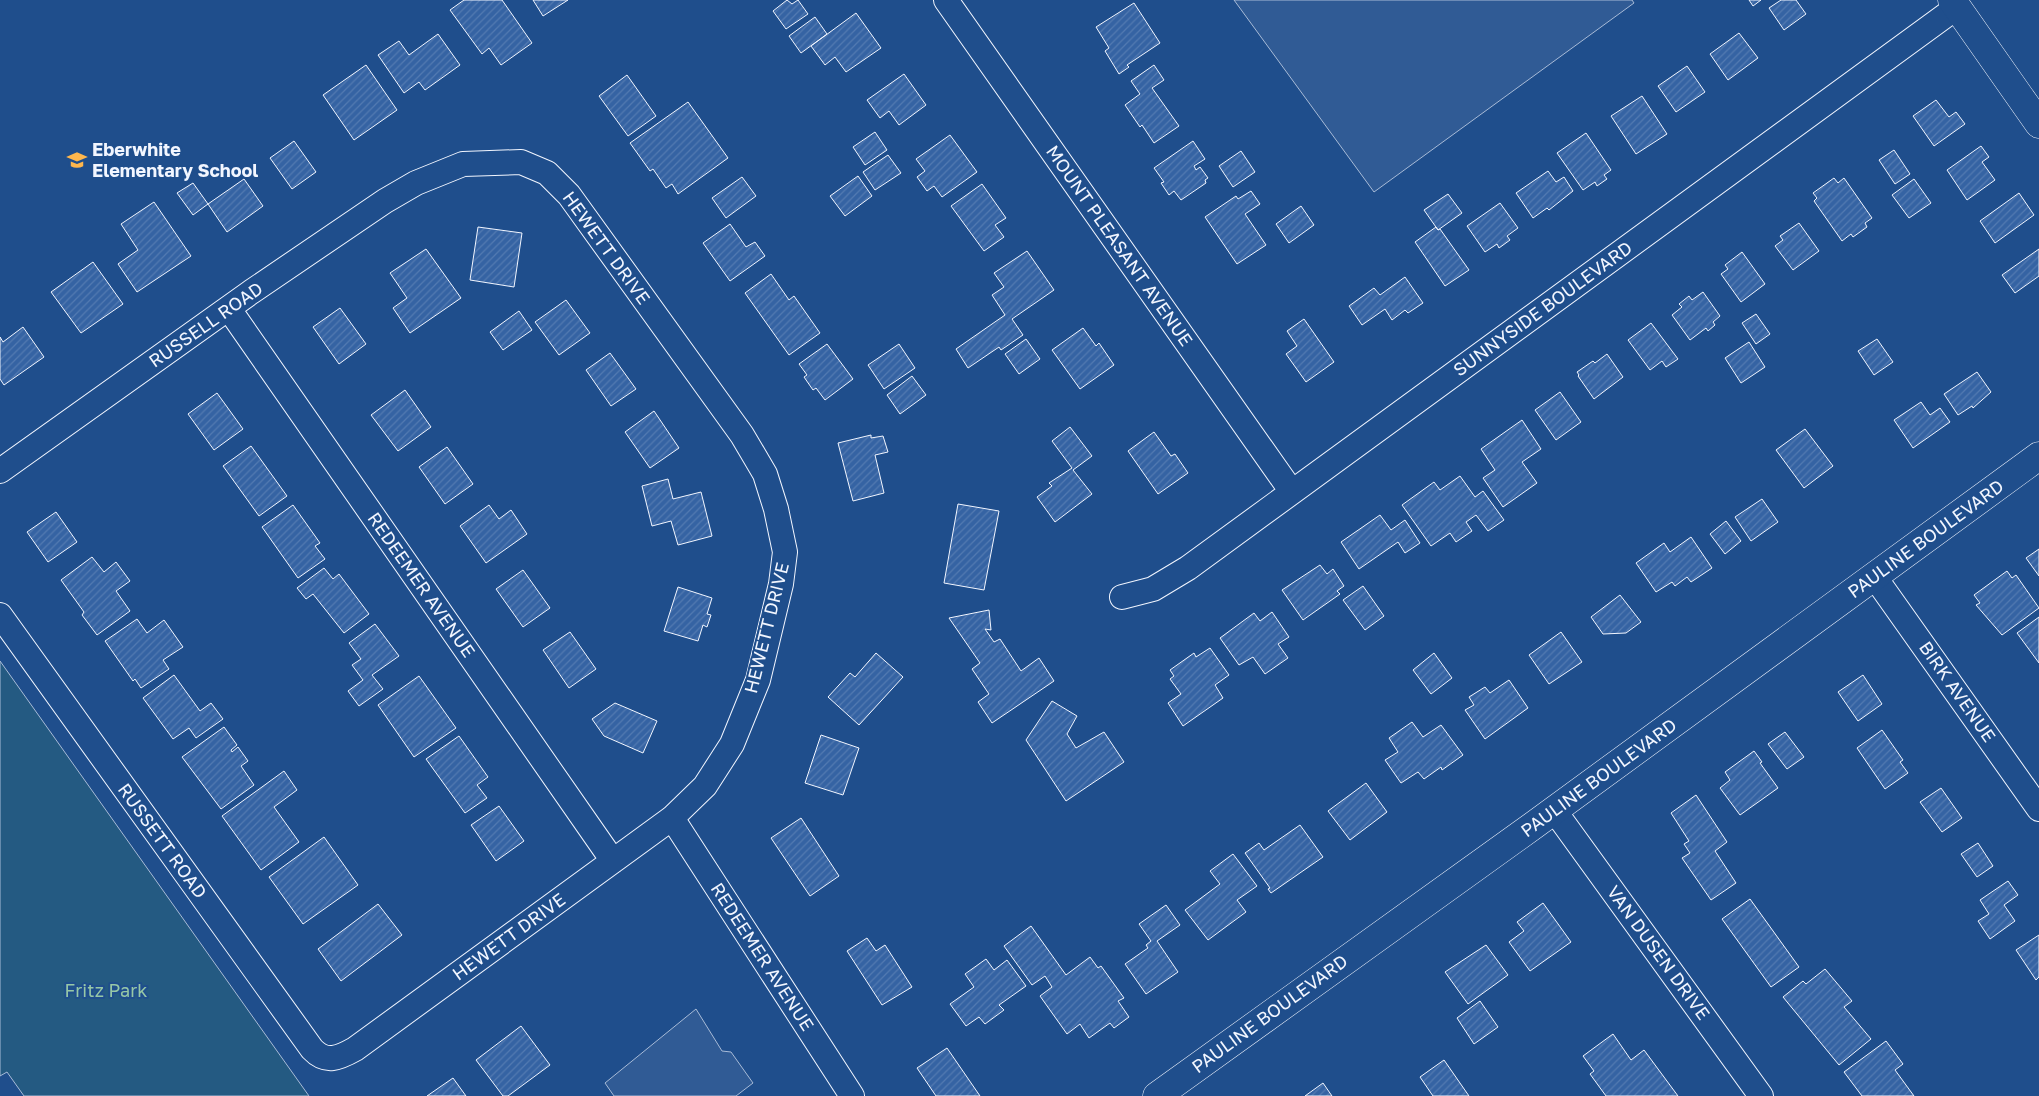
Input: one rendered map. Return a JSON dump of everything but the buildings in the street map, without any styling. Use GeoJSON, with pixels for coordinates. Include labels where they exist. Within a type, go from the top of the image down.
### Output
{"type":"FeatureCollection","features":[{"type":"Feature","properties":{"kind":"street","name":"MOUNT PLEASANT AVENUE"},"geometry":{"type":"LineString","coordinates":[[946,0],[1292,492]]}},
{"type":"Feature","properties":{"kind":"street","name":"SUNNYSIDE BOULEVARD"},"geometry":{"type":"LineString","coordinates":[[1122,597],[1153,589],[1188,568],[1954,4]]}},
{"type":"Feature","properties":{"kind":"street"},"geometry":{"type":"LineString","coordinates":[[1954,4],[2039,124]]}},
{"type":"Feature","properties":{"kind":"street","name":"HEWETT DRIVE"},"geometry":{"type":"LineString","coordinates":[[330,1060],[341,1057],[355,1049],[672,818],[705,786],[732,744],[758,680],[781,584],[785,552],[776,509],[765,474],[742,435],[569,195],[547,173],[521,162],[463,164],[416,183]]}},
{"type":"Feature","properties":{"kind":"street","name":"RUSSELL ROAD"},"geometry":{"type":"LineString","coordinates":[[0,471],[385,201],[416,183]]}},
{"type":"Feature","properties":{"kind":"street","name":"REDEEMER AVENUE"},"geometry":{"type":"LineString","coordinates":[[229,309],[613,861]]}},
{"type":"Feature","properties":{"kind":"street","name":"PAULINE BOULEVARD"},"geometry":{"type":"LineString","coordinates":[[1157,1096],[1554,810],[2039,456]]}},
{"type":"Feature","properties":{"kind":"street","name":"BIRK AVENUE"},"geometry":{"type":"LineString","coordinates":[[1874,576],[2039,809]]}},
{"type":"Feature","properties":{"kind":"street","name":"RUSSETT ROAD"},"geometry":{"type":"LineString","coordinates":[[0,615],[307,1043],[316,1053],[330,1060]]}},
{"type":"Feature","properties":{"kind":"street","name":"VAN DUSEN DRIVE"},"geometry":{"type":"LineString","coordinates":[[1554,810],[1761,1096]]}},
{"type":"Feature","properties":{"kind":"street","name":"REDEEMER AVENUE"},"geometry":{"type":"LineString","coordinates":[[672,818],[852,1096]]}},
{"type":"Feature","properties":{"kind":"green space","name":"Fritz Park"},"geometry":{"type":"Polygon","coordinates":[[[0,661],[309,1096],[24,1096],[7,1072],[0,1076],[0,661]]]}},
{"type":"Feature","properties":{"kind":"shaded area"},"geometry":{"type":"Polygon","coordinates":[[[1234,0],[1632,0],[1634,3],[1374,192],[1234,0]]]}},
{"type":"Feature","properties":{"kind":"shaded area"},"geometry":{"type":"Polygon","coordinates":[[[696,1009],[722,1051],[731,1052],[753,1083],[736,1096],[614,1096],[605,1083],[696,1009]]]}},
{"type":"Feature","properties":{"kind":"place","name":"Eberwhite Elementary School"},"geometry":{"type":"Point","coordinates":[77,160]}}]}
